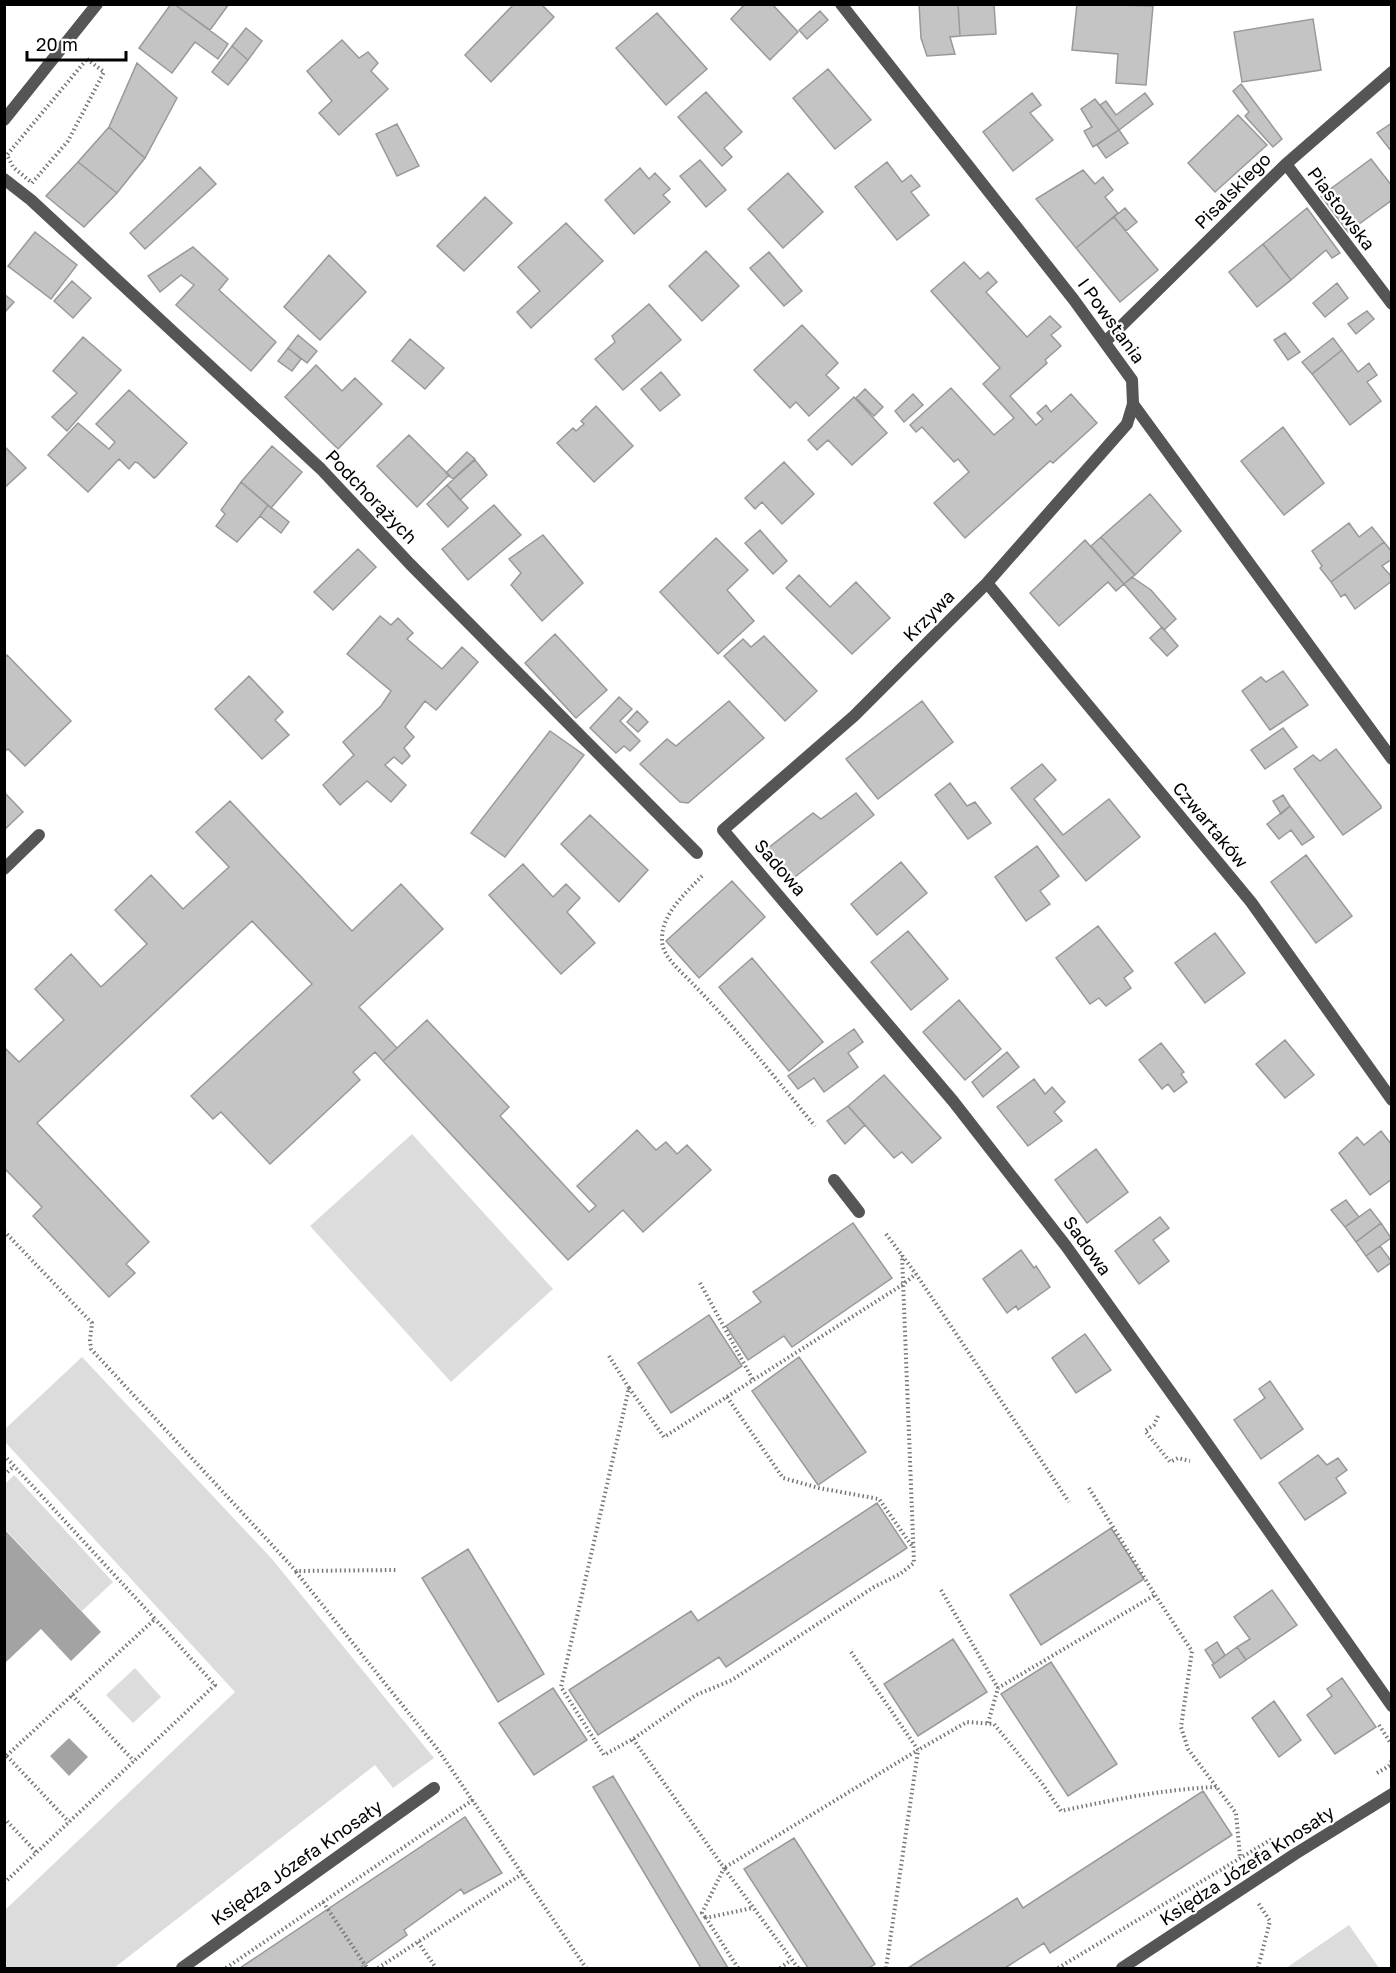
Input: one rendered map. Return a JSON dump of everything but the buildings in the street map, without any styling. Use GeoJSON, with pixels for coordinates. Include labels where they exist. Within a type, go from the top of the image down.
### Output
{"type":"FeatureCollection","features":[{"type":"Feature","properties":{"kind":"street"},"geometry":{"type":"LineString","coordinates":[[4,120],[97,4]]}},
{"type":"Feature","properties":{"kind":"street","name":"I Powstania"},"geometry":{"type":"LineString","coordinates":[[841,4],[1105,342],[1132,380],[1133,404],[1392,759]]}},
{"type":"Feature","properties":{"kind":"street","name":"Pisalskiego"},"geometry":{"type":"LineString","coordinates":[[1105,342],[1286,164],[1392,72]]}},
{"type":"Feature","properties":{"kind":"street","name":"Piastowska"},"geometry":{"type":"LineString","coordinates":[[1286,164],[1392,304]]}},
{"type":"Feature","properties":{"kind":"street","name":"Podchorążych"},"geometry":{"type":"LineString","coordinates":[[4,179],[31,200],[321,470],[435,590],[697,854]]}},
{"type":"Feature","properties":{"kind":"street","name":"Krzywa"},"geometry":{"type":"LineString","coordinates":[[723,830],[854,716],[987,583],[1127,424],[1133,404]]}},
{"type":"Feature","properties":{"kind":"street","name":"Czwartaków"},"geometry":{"type":"LineString","coordinates":[[987,583],[1251,902],[1392,1100]]}},
{"type":"Feature","properties":{"kind":"street","name":"Sadowa"},"geometry":{"type":"LineString","coordinates":[[723,830],[953,1101],[1066,1246],[1392,1706]]}},
{"type":"Feature","properties":{"kind":"street"},"geometry":{"type":"LineString","coordinates":[[4,869],[39,835]]}},
{"type":"Feature","properties":{"kind":"street"},"geometry":{"type":"LineString","coordinates":[[834,1180],[859,1212]]}},
{"type":"Feature","properties":{"kind":"street","name":"Księdza Józefa Knosały"},"geometry":{"type":"LineString","coordinates":[[182,1968],[434,1788]]}},
{"type":"Feature","properties":{"kind":"street","name":"Księdza Józefa Knosały"},"geometry":{"type":"LineString","coordinates":[[1122,1968],[1295,1854],[1392,1794]]}},
{"type":"Feature","properties":{"kind":"path"},"geometry":{"type":"LineString","coordinates":[[87,59],[104,72],[68,141],[32,183],[13,167],[8,155],[87,59]]}},
{"type":"Feature","properties":{"kind":"path"},"geometry":{"type":"LineString","coordinates":[[704,874],[674,906],[664,927],[662,942],[670,960],[726,1018],[815,1126]]}},
{"type":"Feature","properties":{"kind":"path"},"geometry":{"type":"LineString","coordinates":[[4,1231],[92,1323],[91,1349],[296,1572],[397,1570]]}},
{"type":"Feature","properties":{"kind":"path"},"geometry":{"type":"LineString","coordinates":[[886,1234],[916,1274],[1069,1502]]}},
{"type":"Feature","properties":{"kind":"path"},"geometry":{"type":"LineString","coordinates":[[629,1388],[561,1687],[604,1755],[633,1739],[696,1695],[732,1680],[914,1563],[902,1255]]}},
{"type":"Feature","properties":{"kind":"path"},"geometry":{"type":"LineString","coordinates":[[609,1356],[664,1437],[916,1274]]}},
{"type":"Feature","properties":{"kind":"path"},"geometry":{"type":"LineString","coordinates":[[700,1283],[753,1380]]}},
{"type":"Feature","properties":{"kind":"path"},"geometry":{"type":"LineString","coordinates":[[727,1396],[783,1478],[819,1488],[879,1499],[913,1547]]}},
{"type":"Feature","properties":{"kind":"path"},"geometry":{"type":"LineString","coordinates":[[4,1455],[215,1685],[4,1883]]}},
{"type":"Feature","properties":{"kind":"path"},"geometry":{"type":"LineString","coordinates":[[4,1475],[14,1466]]}},
{"type":"Feature","properties":{"kind":"path"},"geometry":{"type":"LineString","coordinates":[[1089,1488],[1192,1651],[1181,1727],[1188,1749],[1236,1813],[1240,1857]]}},
{"type":"Feature","properties":{"kind":"path"},"geometry":{"type":"LineString","coordinates":[[941,1590],[998,1688]]}},
{"type":"Feature","properties":{"kind":"path"},"geometry":{"type":"LineString","coordinates":[[987,1723],[998,1688],[1155,1595]]}},
{"type":"Feature","properties":{"kind":"path"},"geometry":{"type":"LineString","coordinates":[[69,1822],[6,1757],[155,1619]]}},
{"type":"Feature","properties":{"kind":"path"},"geometry":{"type":"LineString","coordinates":[[851,1652],[918,1750],[886,1968]]}},
{"type":"Feature","properties":{"kind":"path"},"geometry":{"type":"LineString","coordinates":[[72,1695],[134,1761]]}},
{"type":"Feature","properties":{"kind":"path"},"geometry":{"type":"LineString","coordinates":[[738,1968],[702,1913],[724,1868],[967,1722],[994,1724],[1041,1782],[1061,1811],[1109,1800],[1183,1788],[1217,1787]]}},
{"type":"Feature","properties":{"kind":"path"},"geometry":{"type":"LineString","coordinates":[[633,1739],[752,1908],[798,1968]]}},
{"type":"Feature","properties":{"kind":"path"},"geometry":{"type":"LineString","coordinates":[[1389,1766],[1392,1760]]}},
{"type":"Feature","properties":{"kind":"path"},"geometry":{"type":"LineString","coordinates":[[226,1968],[473,1800]]}},
{"type":"Feature","properties":{"kind":"path"},"geometry":{"type":"LineString","coordinates":[[4,1818],[37,1853]]}},
{"type":"Feature","properties":{"kind":"path"},"geometry":{"type":"LineString","coordinates":[[1058,1968],[1280,1835]]}},
{"type":"Feature","properties":{"kind":"path"},"geometry":{"type":"LineString","coordinates":[[378,1968],[522,1874]]}},
{"type":"Feature","properties":{"kind":"path"},"geometry":{"type":"LineString","coordinates":[[323,1902],[367,1968]]}},
{"type":"Feature","properties":{"kind":"path"},"geometry":{"type":"LineString","coordinates":[[1257,1902],[1270,1921],[1258,1968]]}},
{"type":"Feature","properties":{"kind":"path"},"geometry":{"type":"LineString","coordinates":[[706,1918],[752,1908]]}},
{"type":"Feature","properties":{"kind":"path"},"geometry":{"type":"LineString","coordinates":[[418,1942],[436,1968]]}},
{"type":"Feature","properties":{"kind":"path"},"geometry":{"type":"LineString","coordinates":[[780,1968],[791,1960]]}},
{"type":"Feature","properties":{"kind":"shaded area"},"geometry":{"type":"Polygon","coordinates":[[[412,1134],[553,1289],[451,1382],[310,1226],[412,1134]]]}},
{"type":"Feature","properties":{"kind":"shaded area"},"geometry":{"type":"Polygon","coordinates":[[[82,1357],[272,1559],[434,1758],[393,1788],[375,1765],[114,1968],[5,1968],[5,1910],[235,1692],[5,1442],[5,1429],[82,1357]]]}},
{"type":"Feature","properties":{"kind":"shaded area"},"geometry":{"type":"Polygon","coordinates":[[[14,1475],[113,1582],[82,1611],[5,1529],[5,1484],[14,1475]]]}},
{"type":"Feature","properties":{"kind":"shaded area"},"geometry":{"type":"Polygon","coordinates":[[[5,1530],[101,1632],[71,1661],[41,1629],[5,1663],[5,1530]]]}},
{"type":"Feature","properties":{"kind":"shaded area"},"geometry":{"type":"Polygon","coordinates":[[[135,1668],[161,1697],[133,1723],[106,1695],[135,1668]]]}},
{"type":"Feature","properties":{"kind":"shaded area"},"geometry":{"type":"Polygon","coordinates":[[[69,1738],[88,1757],[69,1776],[50,1756],[69,1738]]]}},
{"type":"Feature","properties":{"kind":"shaded area"},"geometry":{"type":"Polygon","coordinates":[[[1349,1925],[1379,1968],[1286,1968],[1349,1925]]]}}]}
